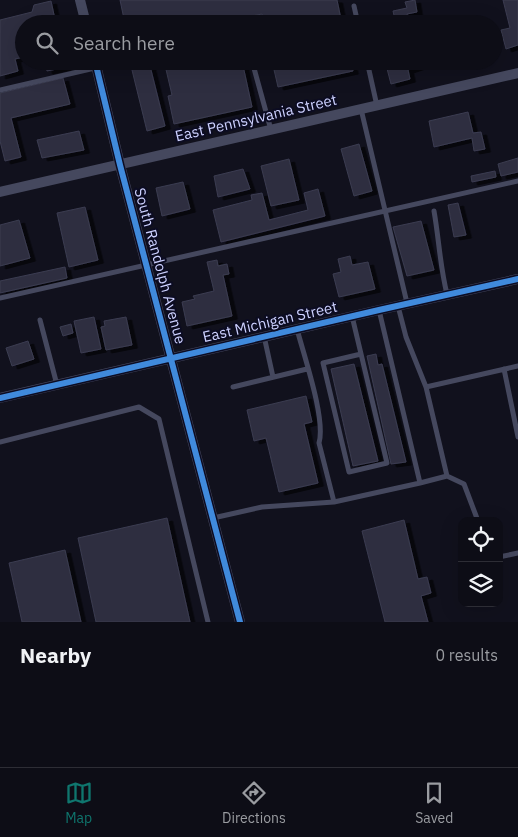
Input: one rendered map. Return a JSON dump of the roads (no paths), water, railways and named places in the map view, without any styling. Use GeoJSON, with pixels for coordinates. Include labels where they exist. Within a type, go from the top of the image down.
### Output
{"type":"FeatureCollection","features":[{"type":"Feature","properties":{"kind":"street"},"geometry":{"type":"LineString","coordinates":[[80,0],[84,15]]}},
{"type":"Feature","properties":{"kind":"street","name":"South Randolph Avenue"},"geometry":{"type":"LineString","coordinates":[[97,70],[120,165],[240,622]]}},
{"type":"Feature","properties":{"kind":"street","name":"East Pennsylvania Street"},"geometry":{"type":"LineString","coordinates":[[0,192],[518,72]]}},
{"type":"Feature","properties":{"kind":"street","name":"East Michigan Street"},"geometry":{"type":"LineString","coordinates":[[0,398],[518,279]]}},
{"type":"Feature","properties":{"kind":"lane"},"geometry":{"type":"LineString","coordinates":[[354,6],[356,15]]}},
{"type":"Feature","properties":{"kind":"lane"},"geometry":{"type":"LineString","coordinates":[[0,90],[74,70]]}},
{"type":"Feature","properties":{"kind":"lane"},"geometry":{"type":"LineString","coordinates":[[254,70],[271,130]]}},
{"type":"Feature","properties":{"kind":"lane"},"geometry":{"type":"LineString","coordinates":[[369,70],[377,106]]}},
{"type":"Feature","properties":{"kind":"lane"},"geometry":{"type":"LineString","coordinates":[[362,109],[385,211],[406,337],[426,386],[447,476]]}},
{"type":"Feature","properties":{"kind":"lane"},"geometry":{"type":"LineString","coordinates":[[0,298],[518,181]]}},
{"type":"Feature","properties":{"kind":"lane"},"geometry":{"type":"LineString","coordinates":[[434,212],[440,248],[441,270],[447,294]]}},
{"type":"Feature","properties":{"kind":"lane"},"geometry":{"type":"LineString","coordinates":[[379,310],[420,483]]}},
{"type":"Feature","properties":{"kind":"lane"},"geometry":{"type":"LineString","coordinates":[[352,316],[387,463],[349,472],[323,363],[361,354]]}},
{"type":"Feature","properties":{"kind":"lane"},"geometry":{"type":"LineString","coordinates":[[40,320],[56,385]]}},
{"type":"Feature","properties":{"kind":"lane"},"geometry":{"type":"LineString","coordinates":[[297,329],[321,420],[320,443],[334,502]]}},
{"type":"Feature","properties":{"kind":"lane"},"geometry":{"type":"LineString","coordinates":[[264,336],[273,377]]}},
{"type":"Feature","properties":{"kind":"lane"},"geometry":{"type":"LineString","coordinates":[[426,386],[518,366]]}},
{"type":"Feature","properties":{"kind":"lane"},"geometry":{"type":"LineString","coordinates":[[504,368],[518,437]]}},
{"type":"Feature","properties":{"kind":"lane"},"geometry":{"type":"LineString","coordinates":[[233,387],[308,369]]}},
{"type":"Feature","properties":{"kind":"lane"},"geometry":{"type":"LineString","coordinates":[[0,442],[139,408],[159,419],[208,622]]}},
{"type":"Feature","properties":{"kind":"lane"},"geometry":{"type":"LineString","coordinates":[[213,518],[262,507],[334,502],[447,476],[464,484],[476,517]]}},
{"type":"Feature","properties":{"kind":"lane"},"geometry":{"type":"LineString","coordinates":[[503,556],[518,553]]}}]}
